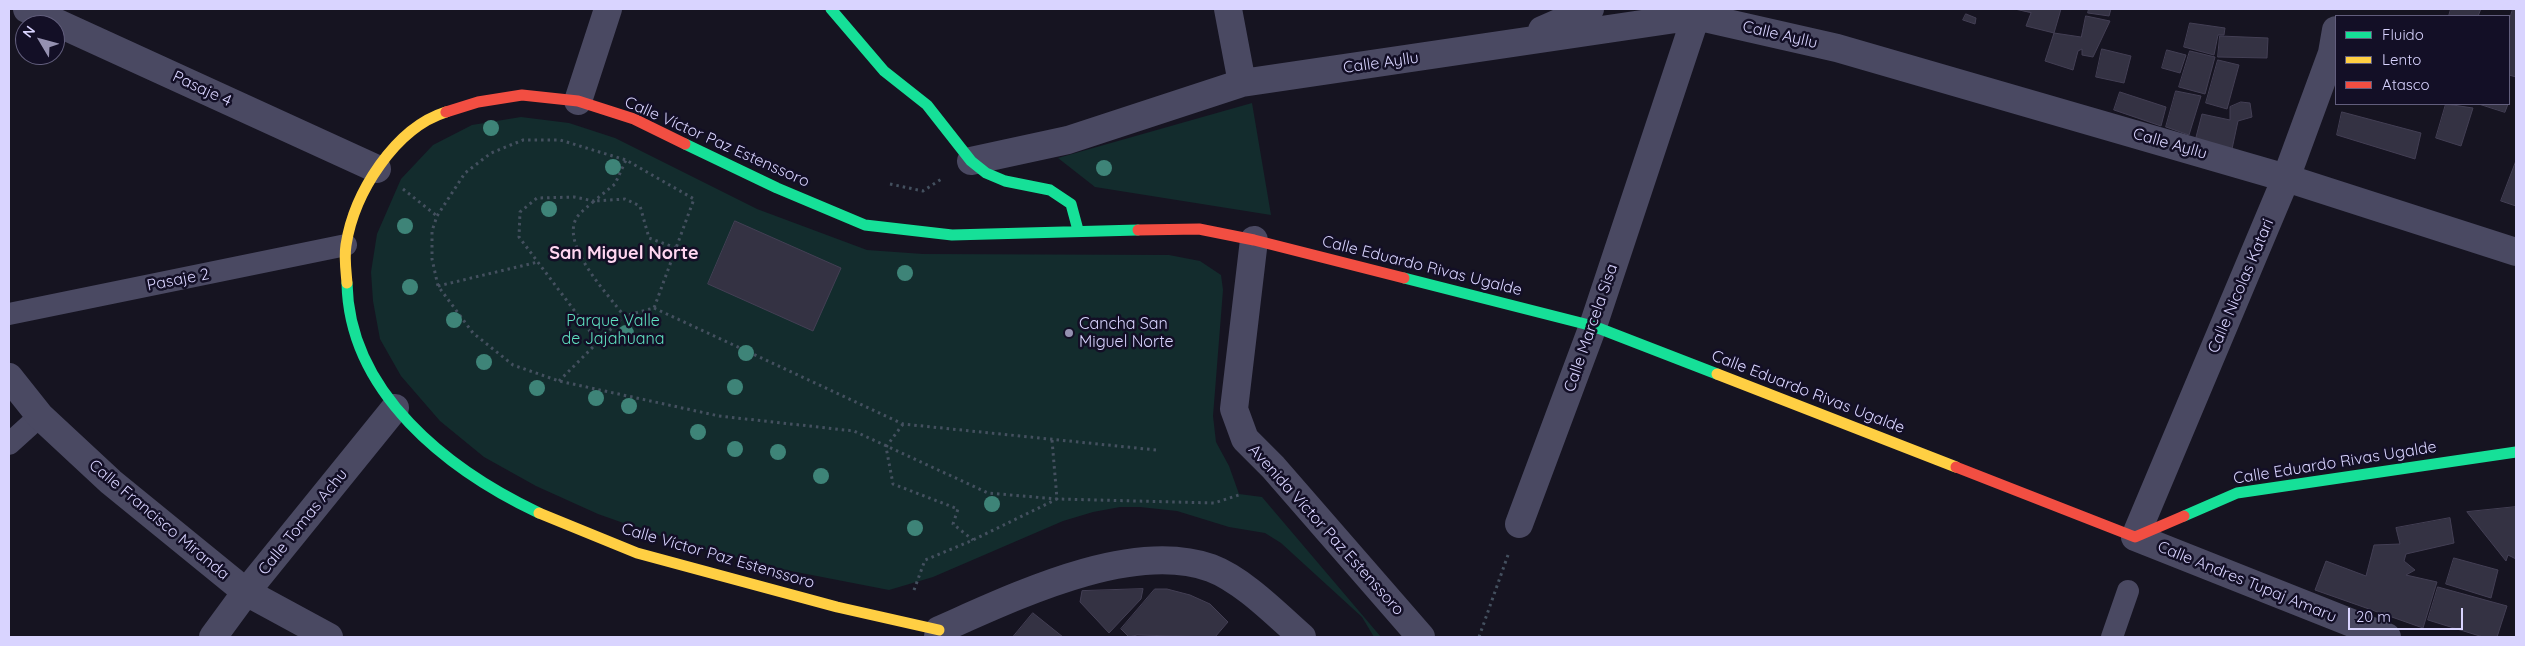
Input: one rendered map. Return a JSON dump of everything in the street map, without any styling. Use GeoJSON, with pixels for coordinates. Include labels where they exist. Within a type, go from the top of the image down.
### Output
{"type":"FeatureCollection","features":[{"type":"Feature","properties":{"kind":"street","name":"Pasaje 4"},"geometry":{"type":"LineString","coordinates":[[26,9],[377,169]]}},
{"type":"Feature","properties":{"kind":"street"},"geometry":{"type":"LineString","coordinates":[[578,101],[608,9]]}},
{"type":"Feature","properties":{"kind":"street"},"geometry":{"type":"LineString","coordinates":[[831,9],[884,71],[927,105],[971,161],[986,173],[1005,181],[1050,190],[1071,204],[1078,230]]}},
{"type":"Feature","properties":{"kind":"street"},"geometry":{"type":"LineString","coordinates":[[1228,9],[1242,83]]}},
{"type":"Feature","properties":{"kind":"street"},"geometry":{"type":"LineString","coordinates":[[1508,45],[1590,9]]}},
{"type":"Feature","properties":{"kind":"street","name":"Calle Ayllu"},"geometry":{"type":"LineString","coordinates":[[971,161],[1068,140],[1242,83],[1696,16],[1837,48],[2286,178],[2516,252]]}},
{"type":"Feature","properties":{"kind":"street","name":"Calle Marcela Sisa"},"geometry":{"type":"LineString","coordinates":[[1519,524],[1593,326],[1696,16]]}},
{"type":"Feature","properties":{"kind":"street","name":"Calle Nicolas Katari"},"geometry":{"type":"LineString","coordinates":[[2135,537],[2286,178],[2334,42]]}},
{"type":"Feature","properties":{"kind":"street","name":"Calle Víctor Paz Estenssoro"},"geometry":{"type":"LineString","coordinates":[[938,634],[901,622],[836,607],[637,552],[544,515],[506,497],[464,471],[395,408],[376,381],[355,334],[347,297],[346,246],[357,208],[377,169],[401,138],[436,115],[478,102],[522,96],[578,101],[634,119],[777,188],[865,224],[952,235],[1078,230]]}},
{"type":"Feature","properties":{"kind":"street","name":"Calle Eduardo Rivas Ugalde"},"geometry":{"type":"LineString","coordinates":[[1078,230],[1199,229],[1254,240],[1593,326],[2135,537],[2237,492],[2516,452]]}},
{"type":"Feature","properties":{"kind":"street","name":"Avenida Víctor Paz Estenssoro"},"geometry":{"type":"LineString","coordinates":[[1254,240],[1234,409],[1245,438],[1273,467],[1421,637]]}},
{"type":"Feature","properties":{"kind":"street","name":"Calle Francisco Miranda"},"geometry":{"type":"LineString","coordinates":[[9,377],[40,416],[111,482],[246,592],[329,637]]}},
{"type":"Feature","properties":{"kind":"street","name":"Calle Tomas Achu"},"geometry":{"type":"LineString","coordinates":[[214,637],[246,592],[395,408]]}},
{"type":"Feature","properties":{"kind":"street","name":"Calle Andres Tupaj Amaru"},"geometry":{"type":"LineString","coordinates":[[2135,537],[2387,637]]}},
{"type":"Feature","properties":{"kind":"street"},"geometry":{"type":"LineString","coordinates":[[938,634],[1013,598],[1107,566],[1158,560],[1187,562],[1212,568],[1229,577],[1302,637]]}},
{"type":"Feature","properties":{"kind":"lane","name":"Pasaje 2"},"geometry":{"type":"LineString","coordinates":[[9,314],[346,246]]}},
{"type":"Feature","properties":{"kind":"lane"},"geometry":{"type":"LineString","coordinates":[[9,444],[40,416]]}},
{"type":"Feature","properties":{"kind":"lane"},"geometry":{"type":"LineString","coordinates":[[2112,637],[2128,591]]}},
{"type":"Feature","properties":{"kind":"path"},"geometry":{"type":"LineString","coordinates":[[654,308],[694,198],[626,160],[560,140],[523,140],[491,153],[465,173],[437,216],[432,231],[432,259],[438,286],[473,333],[513,365],[559,381],[719,416],[854,431],[988,493],[1057,499],[1214,502],[1239,495]]}},
{"type":"Feature","properties":{"kind":"path"},"geometry":{"type":"LineString","coordinates":[[624,316],[578,254],[572,233],[576,219],[615,184],[626,160]]}},
{"type":"Feature","properties":{"kind":"path"},"geometry":{"type":"LineString","coordinates":[[377,169],[437,216]]}},
{"type":"Feature","properties":{"kind":"path"},"geometry":{"type":"LineString","coordinates":[[890,184],[923,192],[947,175]]}},
{"type":"Feature","properties":{"kind":"path"},"geometry":{"type":"LineString","coordinates":[[598,342],[518,237],[520,212],[537,198],[574,197],[594,201],[625,199],[640,206],[649,238],[676,248]]}},
{"type":"Feature","properties":{"kind":"path"},"geometry":{"type":"LineString","coordinates":[[438,286],[538,262]]}},
{"type":"Feature","properties":{"kind":"path"},"geometry":{"type":"LineString","coordinates":[[559,381],[624,316],[654,308],[903,424],[1156,450]]}},
{"type":"Feature","properties":{"kind":"path"},"geometry":{"type":"LineString","coordinates":[[903,424],[886,447],[893,484],[958,509],[953,524],[973,540]]}},
{"type":"Feature","properties":{"kind":"path"},"geometry":{"type":"LineString","coordinates":[[1052,440],[1057,499]]}},
{"type":"Feature","properties":{"kind":"path"},"geometry":{"type":"LineString","coordinates":[[901,622],[925,560],[973,540],[1057,499]]}},
{"type":"Feature","properties":{"kind":"path"},"geometry":{"type":"LineString","coordinates":[[1479,637],[1519,524]]}},
{"type":"Feature","properties":{"kind":"green space"},"geometry":{"type":"Polygon","coordinates":[[[1252,103],[1271,215],[1095,187],[1058,158],[1252,103]]]}},
{"type":"Feature","properties":{"kind":"green space","name":"Parque Valle de Jajahuana"},"geometry":{"type":"Polygon","coordinates":[[[521,117],[569,123],[615,138],[757,209],[867,250],[923,254],[1169,255],[1200,261],[1221,275],[1223,290],[1213,416],[1216,442],[1229,466],[1239,494],[1262,497],[1381,637],[1374,637],[1362,617],[1281,543],[1265,533],[1229,527],[1177,511],[1120,507],[1093,512],[1063,521],[933,577],[889,590],[786,570],[683,544],[598,514],[536,486],[484,457],[440,421],[401,376],[380,339],[373,301],[371,272],[377,234],[401,179],[433,145],[472,125],[521,117]]]}},
{"type":"Feature","properties":{"kind":"building"},"geometry":{"type":"Polygon","coordinates":[[[2015,9],[2061,9],[2054,33],[2026,26],[2031,13],[2015,9]]]}},
{"type":"Feature","properties":{"kind":"building"},"geometry":{"type":"Polygon","coordinates":[[[2089,9],[2111,9],[2109,16],[2088,13],[2089,9]]]}},
{"type":"Feature","properties":{"kind":"building"},"geometry":{"type":"Polygon","coordinates":[[[2451,9],[2481,9],[2478,15],[2449,15],[2451,9]]]}},
{"type":"Feature","properties":{"kind":"building"},"geometry":{"type":"Polygon","coordinates":[[[2513,9],[2516,9],[2516,77],[2510,75],[2510,18],[2513,9]]]}},
{"type":"Feature","properties":{"kind":"building"},"geometry":{"type":"Polygon","coordinates":[[[1966,14],[1976,18],[1975,24],[1963,20],[1966,14]]]}},
{"type":"Feature","properties":{"kind":"building"},"geometry":{"type":"Polygon","coordinates":[[[2086,16],[2110,21],[2093,57],[2082,55],[2082,49],[2078,51],[2073,70],[2045,61],[2054,33],[2081,37],[2086,16]]]}},
{"type":"Feature","properties":{"kind":"building"},"geometry":{"type":"Polygon","coordinates":[[[2190,23],[2225,28],[2224,35],[2218,35],[2214,55],[2184,47],[2190,23]]]}},
{"type":"Feature","properties":{"kind":"building"},"geometry":{"type":"Polygon","coordinates":[[[2220,36],[2268,38],[2267,58],[2218,57],[2220,36]]]}},
{"type":"Feature","properties":{"kind":"building"},"geometry":{"type":"Polygon","coordinates":[[[2102,49],[2131,56],[2124,83],[2096,77],[2102,49]]]}},
{"type":"Feature","properties":{"kind":"building"},"geometry":{"type":"Polygon","coordinates":[[[2167,50],[2186,55],[2180,73],[2162,68],[2167,50]]]}},
{"type":"Feature","properties":{"kind":"building"},"geometry":{"type":"Polygon","coordinates":[[[2190,51],[2215,57],[2205,94],[2179,87],[2190,51]]]}},
{"type":"Feature","properties":{"kind":"building"},"geometry":{"type":"Polygon","coordinates":[[[2218,60],[2239,65],[2227,109],[2206,103],[2218,60]]]}},
{"type":"Feature","properties":{"kind":"building"},"geometry":{"type":"Polygon","coordinates":[[[2176,91],[2201,96],[2189,135],[2166,127],[2176,91]]]}},
{"type":"Feature","properties":{"kind":"building"},"geometry":{"type":"Polygon","coordinates":[[[2120,92],[2166,107],[2161,126],[2114,110],[2120,92]]]}},
{"type":"Feature","properties":{"kind":"building"},"geometry":{"type":"Polygon","coordinates":[[[2241,102],[2250,103],[2252,117],[2238,121],[2232,149],[2195,141],[2202,114],[2230,120],[2230,107],[2241,102]]]}},
{"type":"Feature","properties":{"kind":"building"},"geometry":{"type":"Polygon","coordinates":[[[2446,105],[2473,108],[2461,146],[2436,138],[2446,105]]]}},
{"type":"Feature","properties":{"kind":"building"},"geometry":{"type":"Polygon","coordinates":[[[2482,105],[2508,105],[2505,112],[2482,105]]]}},
{"type":"Feature","properties":{"kind":"building"},"geometry":{"type":"Polygon","coordinates":[[[2342,112],[2421,133],[2415,159],[2337,135],[2342,112]]]}},
{"type":"Feature","properties":{"kind":"building"},"geometry":{"type":"Polygon","coordinates":[[[2516,161],[2516,206],[2501,201],[2516,161]]]}},
{"type":"Feature","properties":{"kind":"building"},"geometry":{"type":"Polygon","coordinates":[[[735,221],[841,268],[813,331],[708,284],[735,221]]]}},
{"type":"Feature","properties":{"kind":"building"},"geometry":{"type":"Polygon","coordinates":[[[2516,507],[2516,559],[2508,555],[2506,561],[2467,512],[2516,507]]]}},
{"type":"Feature","properties":{"kind":"building"},"geometry":{"type":"Polygon","coordinates":[[[2450,518],[2454,543],[2406,554],[2404,561],[2415,570],[2406,575],[2437,582],[2423,628],[2315,590],[2326,561],[2366,576],[2374,545],[2400,544],[2396,528],[2450,518]]]}},
{"type":"Feature","properties":{"kind":"building"},"geometry":{"type":"Polygon","coordinates":[[[2454,558],[2498,570],[2491,598],[2446,584],[2454,558]]]}},
{"type":"Feature","properties":{"kind":"building"},"geometry":{"type":"Polygon","coordinates":[[[2438,587],[2507,606],[2497,637],[2483,637],[2428,620],[2438,587]]]}},
{"type":"Feature","properties":{"kind":"building"},"geometry":{"type":"Polygon","coordinates":[[[1143,589],[1141,599],[1109,633],[1080,602],[1082,591],[1143,589]]]}},
{"type":"Feature","properties":{"kind":"building"},"geometry":{"type":"Polygon","coordinates":[[[1155,589],[1167,589],[1190,595],[1210,604],[1228,622],[1215,637],[1137,635],[1129,637],[1121,629],[1155,589]]]}},
{"type":"Feature","properties":{"kind":"building"},"geometry":{"type":"Polygon","coordinates":[[[1033,613],[1063,637],[1013,637],[1033,613]]]}},
{"type":"Feature","properties":{"kind":"traffic: fast"},"geometry":{"type":"LineString","coordinates":[[831,9],[884,71],[927,105],[971,161],[986,173],[1005,181],[1050,190],[1071,204],[1078,230]]}},
{"type":"Feature","properties":{"kind":"traffic: fast"},"geometry":{"type":"LineString","coordinates":[[685,144],[777,188],[865,225],[952,235],[1138,230]]}},
{"type":"Feature","properties":{"kind":"traffic: fast"},"geometry":{"type":"LineString","coordinates":[[1404,278],[1593,326],[1717,374]]}},
{"type":"Feature","properties":{"kind":"traffic: fast"},"geometry":{"type":"LineString","coordinates":[[347,283],[352,323],[365,359],[385,393],[410,423],[439,450],[471,474],[539,513]]}},
{"type":"Feature","properties":{"kind":"traffic: fast"},"geometry":{"type":"LineString","coordinates":[[2184,516],[2237,493],[2516,452]]}},
{"type":"Feature","properties":{"kind":"traffic: slow"},"geometry":{"type":"LineString","coordinates":[[347,283],[346,245],[358,205],[368,184],[394,147],[410,132],[427,120],[446,112]]}},
{"type":"Feature","properties":{"kind":"traffic: slow"},"geometry":{"type":"LineString","coordinates":[[1717,374],[1956,467]]}},
{"type":"Feature","properties":{"kind":"traffic: slow"},"geometry":{"type":"LineString","coordinates":[[539,513],[637,553],[837,607],[939,630]]}},
{"type":"Feature","properties":{"kind":"traffic: jam"},"geometry":{"type":"LineString","coordinates":[[446,112],[478,102],[522,95],[578,101],[634,119],[685,144]]}},
{"type":"Feature","properties":{"kind":"traffic: jam"},"geometry":{"type":"LineString","coordinates":[[1138,230],[1199,229],[1254,240],[1404,278]]}},
{"type":"Feature","properties":{"kind":"traffic: jam"},"geometry":{"type":"LineString","coordinates":[[1956,467],[2135,537],[2184,516]]}},
{"type":"Feature","properties":{"kind":"place","name":"Cancha San Miguel Norte"},"geometry":{"type":"Point","coordinates":[1069,333]}},
{"type":"Feature","properties":{"kind":"district","name":"San Miguel Norte"},"geometry":{"type":"Point","coordinates":[624,254]}}]}
